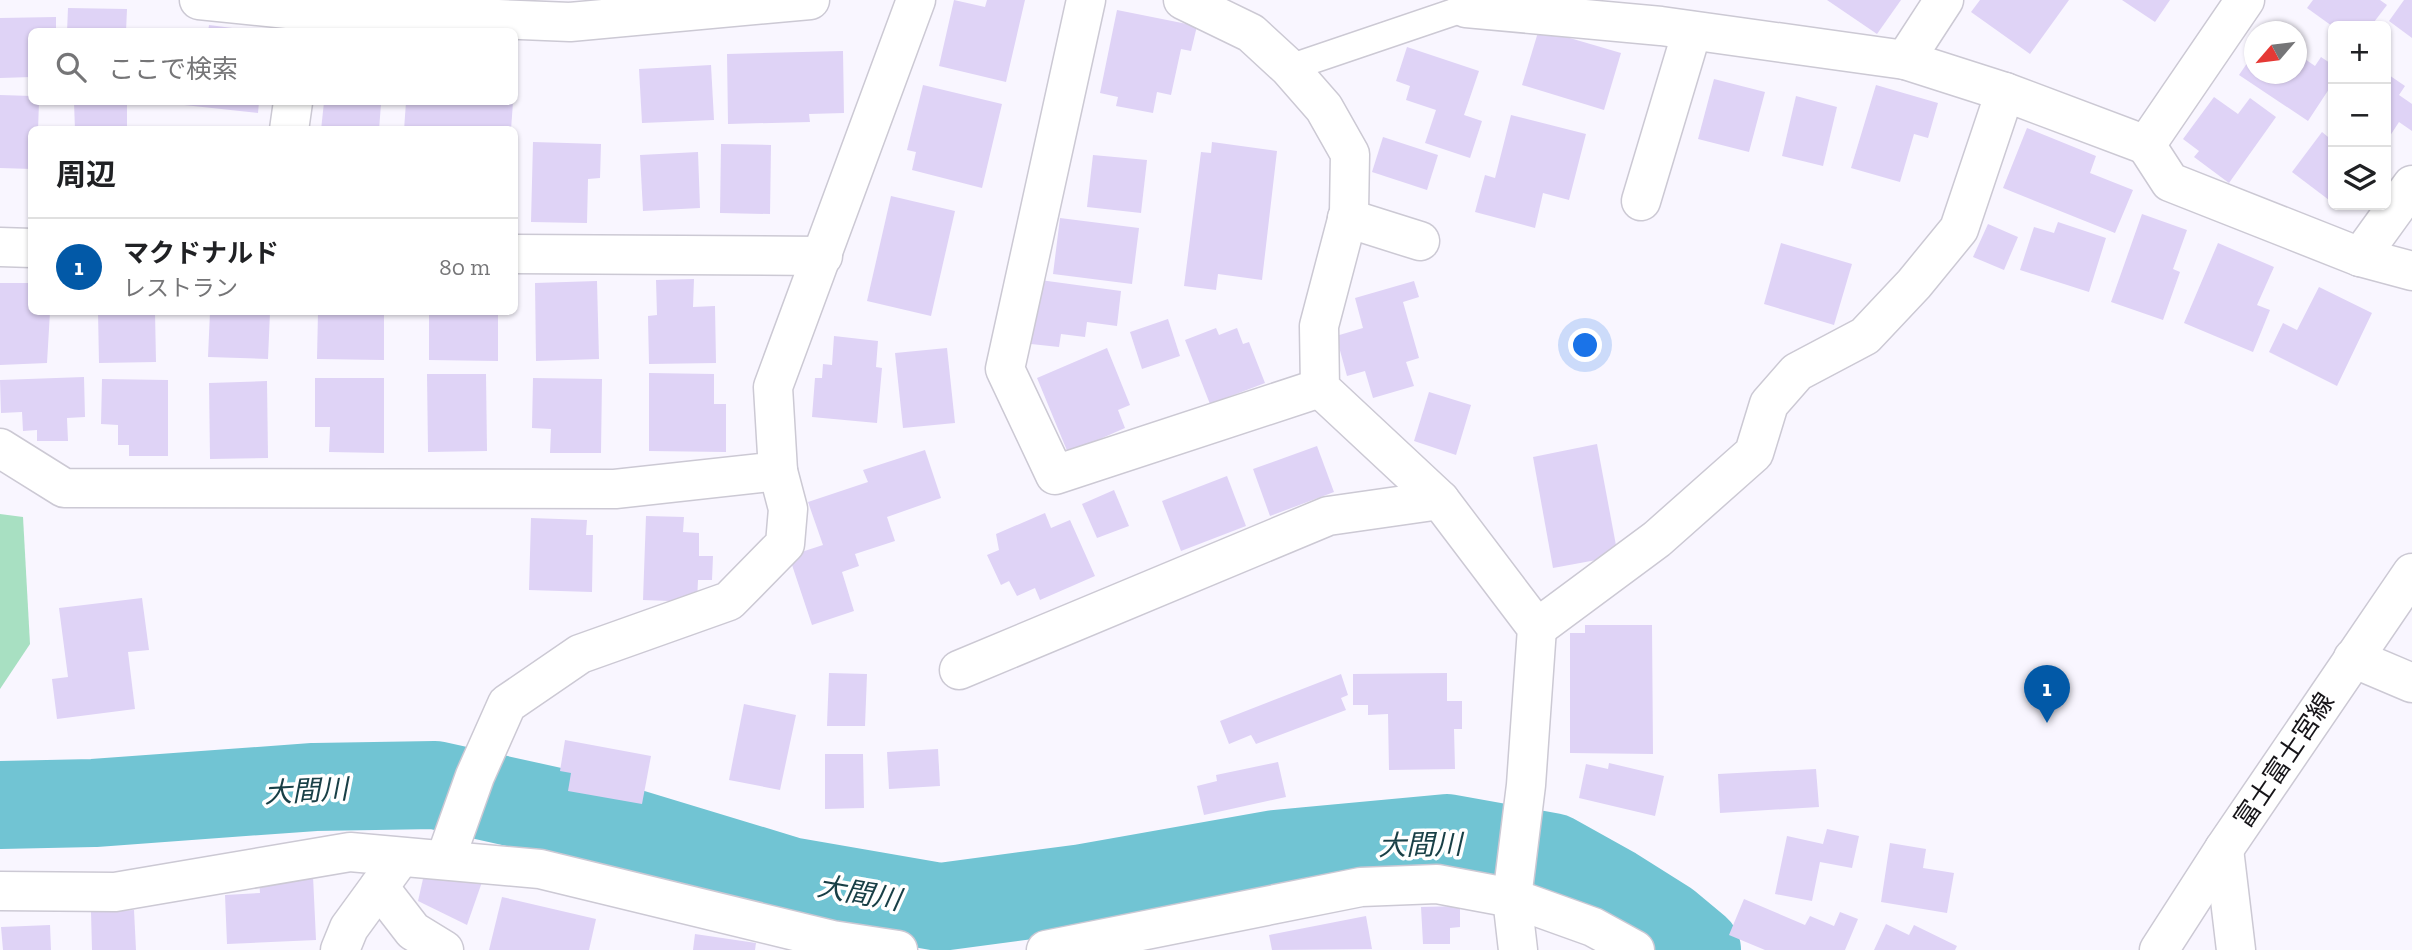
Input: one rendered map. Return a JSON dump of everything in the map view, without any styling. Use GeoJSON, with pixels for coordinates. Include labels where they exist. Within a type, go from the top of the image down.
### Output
{"type":"FeatureCollection","features":[{"type":"Feature","properties":{"kind":"street"},"geometry":{"type":"LineString","coordinates":[[199,0],[306,21],[570,22],[810,0]]}},
{"type":"Feature","properties":{"kind":"street"},"geometry":{"type":"LineString","coordinates":[[445,860],[507,704],[580,654],[729,601],[785,544],[789,509],[778,471],[773,387],[916,0]]}},
{"type":"Feature","properties":{"kind":"street"},"geometry":{"type":"LineString","coordinates":[[1086,0],[1005,369],[1055,475],[1320,388]]}},
{"type":"Feature","properties":{"kind":"street"},"geometry":{"type":"LineString","coordinates":[[1905,60],[1944,0]]}},
{"type":"Feature","properties":{"kind":"street"},"geometry":{"type":"LineString","coordinates":[[2146,145],[2245,0]]}},
{"type":"Feature","properties":{"kind":"street"},"geometry":{"type":"LineString","coordinates":[[1204,4],[1251,33],[1289,68],[1324,108],[1350,153],[1347,218],[1319,326],[1320,388],[1440,500],[1537,628],[1527,785],[1512,898],[1518,950]]}},
{"type":"Feature","properties":{"kind":"street"},"geometry":{"type":"LineString","coordinates":[[1466,8],[1676,19],[1905,60],[2005,92],[2146,145],[2169,182],[2360,257],[2412,271]]}},
{"type":"Feature","properties":{"kind":"street"},"geometry":{"type":"LineString","coordinates":[[1640,201],[1676,19]]}},
{"type":"Feature","properties":{"kind":"street"},"geometry":{"type":"LineString","coordinates":[[1537,628],[1657,539],[1754,453],[1769,404],[1797,372],[1865,336],[1914,284],[1959,229],[2005,92]]}},
{"type":"Feature","properties":{"kind":"street"},"geometry":{"type":"LineString","coordinates":[[290,126],[293,105]]}},
{"type":"Feature","properties":{"kind":"street"},"geometry":{"type":"LineString","coordinates":[[2360,257],[2412,185]]}},
{"type":"Feature","properties":{"kind":"street"},"geometry":{"type":"LineString","coordinates":[[1347,218],[1420,241]]}},
{"type":"Feature","properties":{"kind":"street"},"geometry":{"type":"LineString","coordinates":[[0,247],[28,248]]}},
{"type":"Feature","properties":{"kind":"street"},"geometry":{"type":"LineString","coordinates":[[518,254],[823,256]]}},
{"type":"Feature","properties":{"kind":"street"},"geometry":{"type":"LineString","coordinates":[[0,448],[64,488],[615,489],[778,471]]}},
{"type":"Feature","properties":{"kind":"street"},"geometry":{"type":"LineString","coordinates":[[959,670],[1328,516],[1440,500]]}},
{"type":"Feature","properties":{"kind":"street","name":"富士富士宮線"},"geometry":{"type":"LineString","coordinates":[[2159,950],[2224,849],[2412,573]]}},
{"type":"Feature","properties":{"kind":"street"},"geometry":{"type":"LineString","coordinates":[[2353,659],[2412,683]]}},
{"type":"Feature","properties":{"kind":"street"},"geometry":{"type":"LineString","coordinates":[[2224,849],[2236,950]]}},
{"type":"Feature","properties":{"kind":"street"},"geometry":{"type":"LineString","coordinates":[[0,891],[115,891],[349,852],[390,872],[445,860],[540,869],[832,940],[898,950]]}},
{"type":"Feature","properties":{"kind":"street"},"geometry":{"type":"LineString","coordinates":[[340,950],[349,928],[390,872]]}},
{"type":"Feature","properties":{"kind":"street"},"geometry":{"type":"LineString","coordinates":[[390,872],[413,931],[444,950]]}},
{"type":"Feature","properties":{"kind":"street"},"geometry":{"type":"LineString","coordinates":[[1046,950],[1361,887],[1437,884],[1512,898],[1593,927],[1635,950]]}},
{"type":"Feature","properties":{"kind":"lane"},"geometry":{"type":"LineString","coordinates":[[1289,68],[1466,8]]}},
{"type":"Feature","properties":{"kind":"green space"},"geometry":{"type":"Polygon","coordinates":[[[0,514],[23,517],[30,644],[0,689],[0,514]]]}},
{"type":"Feature","properties":{"kind":"building"},"geometry":{"type":"Polygon","coordinates":[[[954,0],[985,7],[987,0],[1025,0],[1006,82],[939,66],[954,0]]]}},
{"type":"Feature","properties":{"kind":"building"},"geometry":{"type":"Polygon","coordinates":[[[1827,0],[1901,0],[1877,34],[1827,0]]]}},
{"type":"Feature","properties":{"kind":"building"},"geometry":{"type":"Polygon","coordinates":[[[1980,0],[2069,0],[2030,54],[1971,12],[1980,0]]]}},
{"type":"Feature","properties":{"kind":"building"},"geometry":{"type":"Polygon","coordinates":[[[2122,0],[2170,0],[2155,22],[2122,0]]]}},
{"type":"Feature","properties":{"kind":"building"},"geometry":{"type":"Polygon","coordinates":[[[2313,0],[2380,0],[2387,5],[2375,21],[2328,21],[2328,23],[2307,8],[2313,0]]]}},
{"type":"Feature","properties":{"kind":"building"},"geometry":{"type":"Polygon","coordinates":[[[2404,0],[2412,0],[2412,38],[2389,21],[2404,0]]]}},
{"type":"Feature","properties":{"kind":"building"},"geometry":{"type":"Polygon","coordinates":[[[68,8],[127,9],[126,28],[67,28],[68,8]]]}},
{"type":"Feature","properties":{"kind":"building"},"geometry":{"type":"Polygon","coordinates":[[[1117,10],[1197,26],[1191,51],[1181,49],[1171,95],[1157,92],[1153,113],[1116,106],[1118,97],[1100,93],[1117,10]]]}},
{"type":"Feature","properties":{"kind":"building"},"geometry":{"type":"Polygon","coordinates":[[[56,17],[56,28],[28,28],[28,77],[0,78],[0,18],[56,17]]]}},
{"type":"Feature","properties":{"kind":"building"},"geometry":{"type":"Polygon","coordinates":[[[209,25],[232,28],[209,28],[209,25]]]}},
{"type":"Feature","properties":{"kind":"building"},"geometry":{"type":"Polygon","coordinates":[[[1539,29],[1621,53],[1604,110],[1522,85],[1539,29]]]}},
{"type":"Feature","properties":{"kind":"building"},"geometry":{"type":"Polygon","coordinates":[[[1407,47],[1479,71],[1464,115],[1482,121],[1470,158],[1425,143],[1436,110],[1406,100],[1410,86],[1396,81],[1407,47]]]}},
{"type":"Feature","properties":{"kind":"building"},"geometry":{"type":"Polygon","coordinates":[[[843,51],[844,113],[809,114],[810,122],[728,124],[727,54],[843,51]]]}},
{"type":"Feature","properties":{"kind":"building"},"geometry":{"type":"Polygon","coordinates":[[[2321,57],[2328,62],[2328,91],[2308,121],[2252,84],[2307,84],[2307,61],[2315,66],[2321,57]]]}},
{"type":"Feature","properties":{"kind":"building"},"geometry":{"type":"Polygon","coordinates":[[[711,65],[714,120],[642,123],[639,69],[711,65]]]}},
{"type":"Feature","properties":{"kind":"building"},"geometry":{"type":"Polygon","coordinates":[[[2391,76],[2405,86],[2399,95],[2412,104],[2412,131],[2399,122],[2391,134],[2391,76]]]}},
{"type":"Feature","properties":{"kind":"building"},"geometry":{"type":"Polygon","coordinates":[[[1714,79],[1765,92],[1749,152],[1698,139],[1714,79]]]}},
{"type":"Feature","properties":{"kind":"building"},"geometry":{"type":"Polygon","coordinates":[[[923,85],[1002,104],[982,188],[912,170],[916,152],[907,150],[923,85]]]}},
{"type":"Feature","properties":{"kind":"building"},"geometry":{"type":"Polygon","coordinates":[[[1876,85],[1938,103],[1928,138],[1914,134],[1900,182],[1851,168],[1876,85]]]}},
{"type":"Feature","properties":{"kind":"building"},"geometry":{"type":"Polygon","coordinates":[[[0,95],[28,96],[28,105],[39,105],[38,126],[28,126],[28,169],[0,168],[0,95]]]}},
{"type":"Feature","properties":{"kind":"building"},"geometry":{"type":"Polygon","coordinates":[[[1796,96],[1837,107],[1823,166],[1782,156],[1796,96]]]}},
{"type":"Feature","properties":{"kind":"building"},"geometry":{"type":"Polygon","coordinates":[[[2214,97],[2238,114],[2250,98],[2276,117],[2229,183],[2194,157],[2199,151],[2183,139],[2214,97]]]}},
{"type":"Feature","properties":{"kind":"building"},"geometry":{"type":"Polygon","coordinates":[[[74,105],[127,105],[127,126],[75,126],[74,105]]]}},
{"type":"Feature","properties":{"kind":"building"},"geometry":{"type":"Polygon","coordinates":[[[184,105],[259,105],[258,113],[184,105]]]}},
{"type":"Feature","properties":{"kind":"building"},"geometry":{"type":"Polygon","coordinates":[[[324,105],[381,105],[379,126],[321,126],[324,105]]]}},
{"type":"Feature","properties":{"kind":"building"},"geometry":{"type":"Polygon","coordinates":[[[406,105],[513,105],[511,126],[404,126],[406,105]]]}},
{"type":"Feature","properties":{"kind":"building"},"geometry":{"type":"Polygon","coordinates":[[[1511,115],[1586,134],[1569,200],[1543,193],[1535,228],[1475,212],[1485,175],[1495,178],[1511,115]]]}},
{"type":"Feature","properties":{"kind":"building"},"geometry":{"type":"Polygon","coordinates":[[[2027,128],[2096,156],[2090,173],[2133,190],[2115,233],[2003,188],[2027,128]]]}},
{"type":"Feature","properties":{"kind":"building"},"geometry":{"type":"Polygon","coordinates":[[[2322,132],[2328,137],[2328,199],[2292,172],[2322,132]]]}},
{"type":"Feature","properties":{"kind":"building"},"geometry":{"type":"Polygon","coordinates":[[[1383,137],[1438,155],[1427,190],[1372,172],[1383,137]]]}},
{"type":"Feature","properties":{"kind":"building"},"geometry":{"type":"Polygon","coordinates":[[[533,142],[601,144],[600,178],[588,179],[587,223],[531,222],[533,142]]]}},
{"type":"Feature","properties":{"kind":"building"},"geometry":{"type":"Polygon","coordinates":[[[1212,142],[1277,151],[1262,280],[1218,274],[1216,290],[1184,286],[1201,152],[1211,153],[1212,142]]]}},
{"type":"Feature","properties":{"kind":"building"},"geometry":{"type":"Polygon","coordinates":[[[721,144],[771,145],[770,214],[720,213],[721,144]]]}},
{"type":"Feature","properties":{"kind":"building"},"geometry":{"type":"Polygon","coordinates":[[[698,152],[700,208],[643,211],[640,155],[698,152]]]}},
{"type":"Feature","properties":{"kind":"building"},"geometry":{"type":"Polygon","coordinates":[[[1093,155],[1147,160],[1141,213],[1087,207],[1093,155]]]}},
{"type":"Feature","properties":{"kind":"building"},"geometry":{"type":"Polygon","coordinates":[[[891,196],[955,211],[931,316],[867,301],[891,196]]]}},
{"type":"Feature","properties":{"kind":"building"},"geometry":{"type":"Polygon","coordinates":[[[2142,214],[2187,230],[2173,269],[2180,272],[2163,320],[2111,302],[2142,214]]]}},
{"type":"Feature","properties":{"kind":"building"},"geometry":{"type":"Polygon","coordinates":[[[1060,218],[1139,228],[1132,284],[1053,274],[1060,218]]]}},
{"type":"Feature","properties":{"kind":"building"},"geometry":{"type":"Polygon","coordinates":[[[2058,222],[2106,238],[2089,292],[2020,270],[2034,227],[2054,233],[2058,222]]]}},
{"type":"Feature","properties":{"kind":"building"},"geometry":{"type":"Polygon","coordinates":[[[1988,224],[2018,237],[2004,270],[1973,257],[1988,224]]]}},
{"type":"Feature","properties":{"kind":"building"},"geometry":{"type":"Polygon","coordinates":[[[1781,243],[1852,264],[1834,325],[1764,304],[1781,243]]]}},
{"type":"Feature","properties":{"kind":"building"},"geometry":{"type":"Polygon","coordinates":[[[2218,243],[2274,267],[2257,305],[2270,310],[2253,352],[2184,323],[2218,243]]]}},
{"type":"Feature","properties":{"kind":"building"},"geometry":{"type":"Polygon","coordinates":[[[694,279],[693,307],[715,306],[716,363],[649,364],[648,316],[657,315],[656,280],[694,279]]]}},
{"type":"Feature","properties":{"kind":"building"},"geometry":{"type":"Polygon","coordinates":[[[1040,280],[1121,291],[1117,326],[1087,322],[1085,337],[1061,334],[1059,347],[1031,344],[1040,280]]]}},
{"type":"Feature","properties":{"kind":"building"},"geometry":{"type":"Polygon","coordinates":[[[597,281],[599,359],[536,361],[535,283],[597,281]]]}},
{"type":"Feature","properties":{"kind":"building"},"geometry":{"type":"Polygon","coordinates":[[[1414,281],[1419,297],[1403,302],[1419,358],[1406,362],[1414,386],[1373,398],[1365,371],[1347,376],[1336,336],[1363,328],[1355,298],[1414,281]]]}},
{"type":"Feature","properties":{"kind":"building"},"geometry":{"type":"Polygon","coordinates":[[[0,283],[28,283],[28,315],[50,315],[47,363],[0,365],[0,283]]]}},
{"type":"Feature","properties":{"kind":"building"},"geometry":{"type":"Polygon","coordinates":[[[2319,287],[2372,313],[2337,386],[2269,352],[2283,323],[2297,330],[2319,287]]]}},
{"type":"Feature","properties":{"kind":"building"},"geometry":{"type":"Polygon","coordinates":[[[98,315],[155,315],[156,362],[99,363],[98,315]]]}},
{"type":"Feature","properties":{"kind":"building"},"geometry":{"type":"Polygon","coordinates":[[[210,315],[270,315],[268,359],[208,357],[210,315]]]}},
{"type":"Feature","properties":{"kind":"building"},"geometry":{"type":"Polygon","coordinates":[[[318,315],[384,315],[384,360],[317,359],[318,315]]]}},
{"type":"Feature","properties":{"kind":"building"},"geometry":{"type":"Polygon","coordinates":[[[429,315],[498,315],[498,361],[429,360],[429,315]]]}},
{"type":"Feature","properties":{"kind":"building"},"geometry":{"type":"Polygon","coordinates":[[[1168,319],[1180,356],[1142,369],[1130,332],[1168,319]]]}},
{"type":"Feature","properties":{"kind":"building"},"geometry":{"type":"Polygon","coordinates":[[[1216,328],[1219,335],[1237,328],[1243,344],[1249,342],[1265,383],[1210,404],[1185,340],[1216,328]]]}},
{"type":"Feature","properties":{"kind":"building"},"geometry":{"type":"Polygon","coordinates":[[[834,336],[878,341],[876,367],[882,368],[877,423],[812,417],[815,378],[822,378],[823,364],[832,365],[834,336]]]}},
{"type":"Feature","properties":{"kind":"building"},"geometry":{"type":"Polygon","coordinates":[[[947,348],[955,423],[903,428],[895,353],[947,348]]]}},
{"type":"Feature","properties":{"kind":"building"},"geometry":{"type":"Polygon","coordinates":[[[1107,348],[1130,405],[1118,410],[1125,428],[1068,453],[1037,378],[1107,348]]]}},
{"type":"Feature","properties":{"kind":"building"},"geometry":{"type":"Polygon","coordinates":[[[649,373],[714,374],[714,404],[726,404],[726,452],[649,451],[649,373]]]}},
{"type":"Feature","properties":{"kind":"building"},"geometry":{"type":"Polygon","coordinates":[[[427,374],[486,374],[487,451],[428,452],[427,374]]]}},
{"type":"Feature","properties":{"kind":"building"},"geometry":{"type":"Polygon","coordinates":[[[84,377],[85,417],[67,418],[68,441],[37,441],[37,430],[23,431],[22,412],[1,413],[0,380],[84,377]]]}},
{"type":"Feature","properties":{"kind":"building"},"geometry":{"type":"Polygon","coordinates":[[[315,378],[384,378],[384,453],[329,452],[330,427],[315,427],[315,378]]]}},
{"type":"Feature","properties":{"kind":"building"},"geometry":{"type":"Polygon","coordinates":[[[533,378],[602,379],[601,453],[550,453],[551,429],[532,428],[533,378]]]}},
{"type":"Feature","properties":{"kind":"building"},"geometry":{"type":"Polygon","coordinates":[[[102,379],[168,380],[168,456],[129,456],[129,445],[118,445],[118,425],[101,424],[102,379]]]}},
{"type":"Feature","properties":{"kind":"building"},"geometry":{"type":"Polygon","coordinates":[[[267,381],[268,458],[210,459],[209,383],[267,381]]]}},
{"type":"Feature","properties":{"kind":"building"},"geometry":{"type":"Polygon","coordinates":[[[1429,392],[1471,405],[1456,455],[1414,441],[1429,392]]]}},
{"type":"Feature","properties":{"kind":"building"},"geometry":{"type":"Polygon","coordinates":[[[1597,444],[1618,556],[1553,568],[1533,457],[1597,444]]]}},
{"type":"Feature","properties":{"kind":"building"},"geometry":{"type":"Polygon","coordinates":[[[1317,446],[1334,492],[1270,516],[1253,469],[1317,446]]]}},
{"type":"Feature","properties":{"kind":"building"},"geometry":{"type":"Polygon","coordinates":[[[925,450],[941,498],[887,517],[895,541],[855,554],[859,566],[842,572],[854,611],[812,625],[789,556],[823,545],[808,502],[868,482],[863,470],[925,450]]]}},
{"type":"Feature","properties":{"kind":"building"},"geometry":{"type":"Polygon","coordinates":[[[1227,476],[1246,526],[1181,551],[1162,501],[1227,476]]]}},
{"type":"Feature","properties":{"kind":"building"},"geometry":{"type":"Polygon","coordinates":[[[1114,490],[1129,526],[1097,538],[1082,504],[1114,490]]]}},
{"type":"Feature","properties":{"kind":"building"},"geometry":{"type":"Polygon","coordinates":[[[1045,513],[1051,528],[1070,520],[1095,576],[1040,600],[1035,588],[1017,596],[1009,581],[1001,585],[987,555],[999,550],[996,534],[1045,513]]]}},
{"type":"Feature","properties":{"kind":"building"},"geometry":{"type":"Polygon","coordinates":[[[646,516],[684,517],[683,532],[699,533],[699,556],[713,556],[712,580],[698,580],[697,602],[643,600],[646,516]]]}},
{"type":"Feature","properties":{"kind":"building"},"geometry":{"type":"Polygon","coordinates":[[[531,518],[587,520],[586,535],[593,535],[592,592],[529,590],[531,518]]]}},
{"type":"Feature","properties":{"kind":"building"},"geometry":{"type":"Polygon","coordinates":[[[142,598],[149,650],[128,652],[135,709],[57,719],[52,679],[68,677],[59,608],[142,598]]]}},
{"type":"Feature","properties":{"kind":"building"},"geometry":{"type":"Polygon","coordinates":[[[1585,625],[1652,625],[1653,754],[1570,753],[1570,633],[1585,633],[1585,625]]]}},
{"type":"Feature","properties":{"kind":"building"},"geometry":{"type":"Polygon","coordinates":[[[829,673],[867,674],[865,726],[827,726],[829,673]]]}},
{"type":"Feature","properties":{"kind":"building"},"geometry":{"type":"Polygon","coordinates":[[[1447,673],[1447,701],[1462,701],[1462,729],[1454,729],[1455,769],[1389,770],[1388,714],[1368,715],[1368,705],[1353,705],[1353,674],[1447,673]]]}},
{"type":"Feature","properties":{"kind":"building"},"geometry":{"type":"Polygon","coordinates":[[[1341,674],[1348,695],[1341,698],[1346,710],[1256,744],[1251,735],[1229,744],[1220,721],[1341,674]]]}},
{"type":"Feature","properties":{"kind":"building"},"geometry":{"type":"Polygon","coordinates":[[[744,704],[796,715],[780,790],[729,780],[744,704]]]}},
{"type":"Feature","properties":{"kind":"building"},"geometry":{"type":"Polygon","coordinates":[[[565,740],[651,756],[642,804],[568,791],[571,773],[560,771],[565,740]]]}},
{"type":"Feature","properties":{"kind":"building"},"geometry":{"type":"Polygon","coordinates":[[[938,749],[940,786],[889,789],[887,752],[938,749]]]}},
{"type":"Feature","properties":{"kind":"building"},"geometry":{"type":"Polygon","coordinates":[[[825,754],[863,754],[864,808],[825,809],[825,754]]]}},
{"type":"Feature","properties":{"kind":"building"},"geometry":{"type":"Polygon","coordinates":[[[1278,762],[1286,797],[1204,815],[1197,786],[1217,781],[1216,775],[1278,762]]]}},
{"type":"Feature","properties":{"kind":"building"},"geometry":{"type":"Polygon","coordinates":[[[1609,763],[1664,776],[1655,816],[1579,798],[1586,764],[1608,769],[1609,763]]]}},
{"type":"Feature","properties":{"kind":"building"},"geometry":{"type":"Polygon","coordinates":[[[1816,769],[1819,807],[1720,813],[1718,774],[1816,769]]]}},
{"type":"Feature","properties":{"kind":"building"},"geometry":{"type":"Polygon","coordinates":[[[1827,829],[1859,836],[1852,868],[1820,862],[1812,901],[1775,894],[1787,836],[1823,844],[1827,829]]]}},
{"type":"Feature","properties":{"kind":"building"},"geometry":{"type":"Polygon","coordinates":[[[1890,843],[1926,849],[1923,868],[1954,873],[1947,913],[1881,902],[1890,843]]]}},
{"type":"Feature","properties":{"kind":"building"},"geometry":{"type":"Polygon","coordinates":[[[425,870],[482,882],[467,925],[418,901],[425,870]]]}},
{"type":"Feature","properties":{"kind":"building"},"geometry":{"type":"Polygon","coordinates":[[[313,876],[316,940],[227,944],[225,895],[260,893],[259,878],[313,876]]]}},
{"type":"Feature","properties":{"kind":"building"},"geometry":{"type":"Polygon","coordinates":[[[502,897],[596,919],[589,950],[489,950],[502,897]]]}},
{"type":"Feature","properties":{"kind":"building"},"geometry":{"type":"Polygon","coordinates":[[[1744,899],[1805,925],[1810,916],[1834,926],[1840,912],[1858,919],[1845,950],[1765,950],[1729,935],[1744,899]]]}},
{"type":"Feature","properties":{"kind":"building"},"geometry":{"type":"Polygon","coordinates":[[[1460,906],[1460,927],[1450,928],[1450,944],[1423,944],[1421,907],[1460,906]]]}},
{"type":"Feature","properties":{"kind":"building"},"geometry":{"type":"Polygon","coordinates":[[[134,910],[136,950],[92,950],[91,912],[134,910]]]}},
{"type":"Feature","properties":{"kind":"building"},"geometry":{"type":"Polygon","coordinates":[[[1366,916],[1372,949],[1272,950],[1269,935],[1366,916]]]}},
{"type":"Feature","properties":{"kind":"building"},"geometry":{"type":"Polygon","coordinates":[[[1886,924],[1909,935],[1914,925],[1957,946],[1955,950],[1874,950],[1886,924]]]}},
{"type":"Feature","properties":{"kind":"building"},"geometry":{"type":"Polygon","coordinates":[[[50,925],[51,950],[3,950],[1,927],[50,925]]]}},
{"type":"Feature","properties":{"kind":"building"},"geometry":{"type":"Polygon","coordinates":[[[695,934],[756,943],[755,950],[693,950],[695,934]]]}},
{"type":"Feature","properties":{"kind":"waterway","name":"大間川"},"geometry":{"type":"LineString","coordinates":[[0,805],[94,803],[314,787],[435,785],[579,817],[790,881],[940,907],[1083,888],[1275,854],[1447,838],[1552,857],[1667,925],[1697,950]]}},
{"type":"Feature","properties":{"kind":"place","name":"マクドナルド"},"geometry":{"type":"Point","coordinates":[2047,723]}}]}
